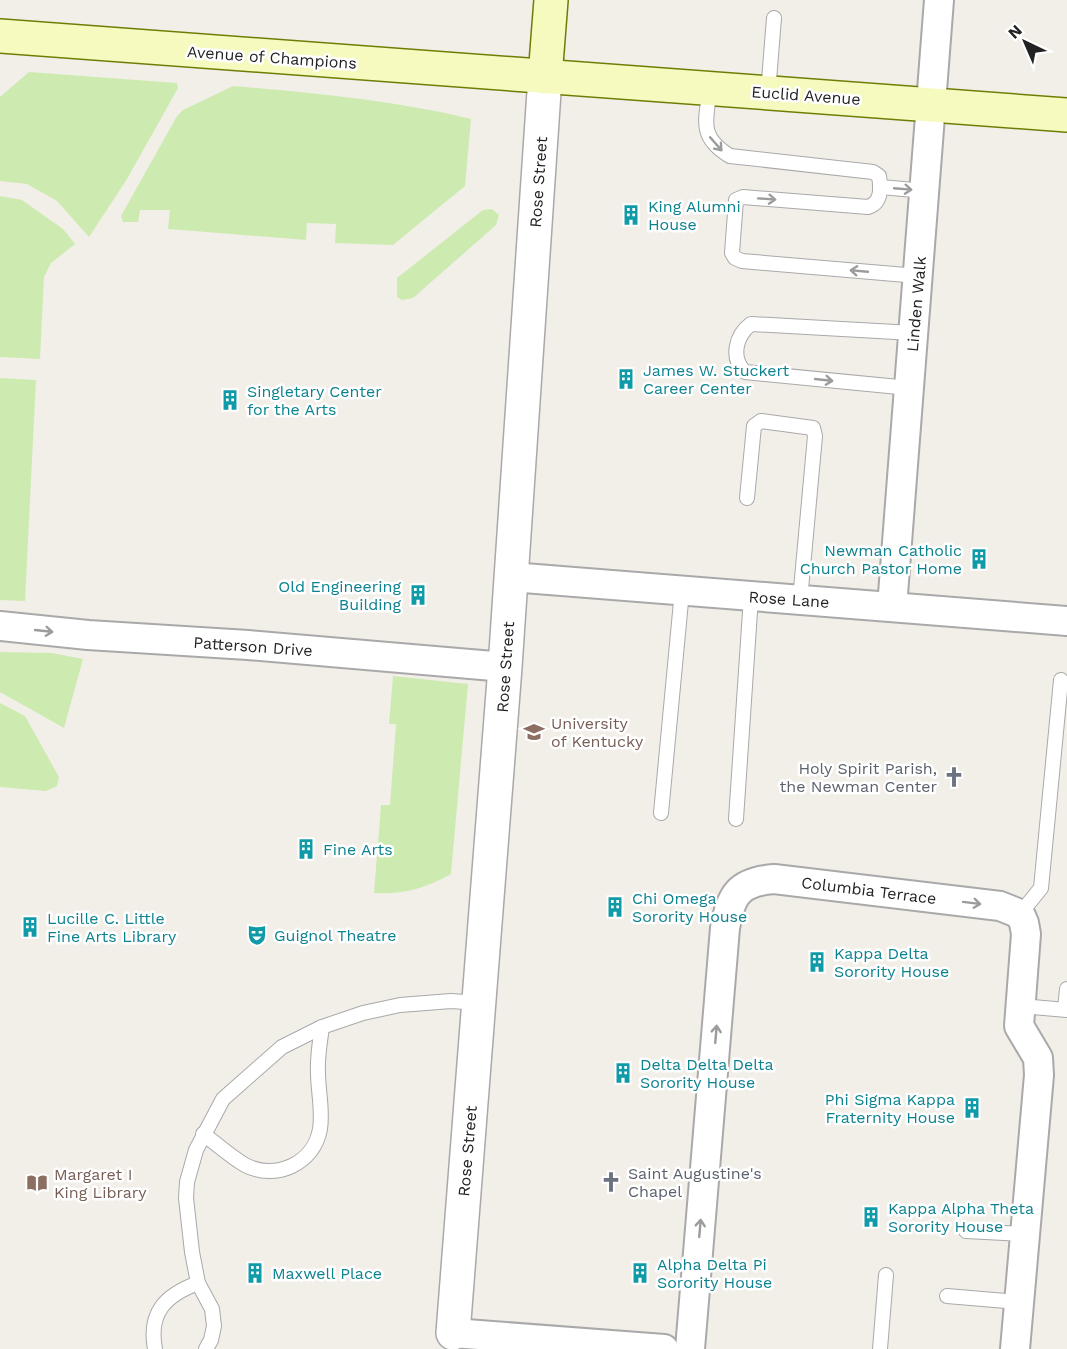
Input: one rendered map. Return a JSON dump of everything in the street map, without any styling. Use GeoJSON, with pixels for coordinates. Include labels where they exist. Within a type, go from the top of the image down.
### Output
{"type":"FeatureCollection","features":[{"type":"Feature","properties":{"kind":"main road","name":"Rose Street"},"geometry":{"type":"LineString","coordinates":[[544,77],[551,0]]}},
{"type":"Feature","properties":{"kind":"main road","name":"Avenue of Champions"},"geometry":{"type":"LineString","coordinates":[[0,36],[544,77]]}},
{"type":"Feature","properties":{"kind":"main road","name":"Euclid Avenue"},"geometry":{"type":"LineString","coordinates":[[544,77],[1067,116]]}},
{"type":"Feature","properties":{"kind":"street","name":"Linden Walk"},"geometry":{"type":"LineString","coordinates":[[892,607],[939,0]]}},
{"type":"Feature","properties":{"kind":"street","name":"Rose Street"},"geometry":{"type":"LineString","coordinates":[[453,1333],[505,667],[544,77]]}},
{"type":"Feature","properties":{"kind":"street","name":"Rose Lane"},"geometry":{"type":"LineString","coordinates":[[511,577],[1067,621]]}},
{"type":"Feature","properties":{"kind":"street","name":"Patterson Drive"},"geometry":{"type":"LineString","coordinates":[[0,626],[88,635],[248,645],[505,667]]}},
{"type":"Feature","properties":{"kind":"street","name":"Columbia Terrace"},"geometry":{"type":"LineString","coordinates":[[690,1349],[725,928],[729,906],[735,895],[747,884],[774,879],[1000,906],[1020,914]]}},
{"type":"Feature","properties":{"kind":"street"},"geometry":{"type":"LineString","coordinates":[[1015,1349],[1039,1075],[1038,1058],[1019,1026],[1026,934],[1020,914]]}},
{"type":"Feature","properties":{"kind":"street"},"geometry":{"type":"LineString","coordinates":[[453,1333],[664,1349]]}},
{"type":"Feature","properties":{"kind":"lane"},"geometry":{"type":"LineString","coordinates":[[768,93],[774,18]]}},
{"type":"Feature","properties":{"kind":"lane"},"geometry":{"type":"LineString","coordinates":[[710,89],[706,124],[710,138],[717,148],[730,156],[873,172],[879,176],[881,188],[879,198],[874,205],[868,207],[743,198],[736,200],[732,253],[735,258],[742,261],[918,276]]}},
{"type":"Feature","properties":{"kind":"lane"},"geometry":{"type":"LineString","coordinates":[[881,188],[926,191]]}},
{"type":"Feature","properties":{"kind":"lane"},"geometry":{"type":"LineString","coordinates":[[909,388],[745,372],[739,366],[736,358],[739,338],[751,324],[914,333]]}},
{"type":"Feature","properties":{"kind":"lane"},"geometry":{"type":"LineString","coordinates":[[747,498],[754,426],[760,422],[813,428],[816,436],[800,600]]}},
{"type":"Feature","properties":{"kind":"lane"},"geometry":{"type":"LineString","coordinates":[[661,813],[682,591]]}},
{"type":"Feature","properties":{"kind":"lane"},"geometry":{"type":"LineString","coordinates":[[736,819],[751,597]]}},
{"type":"Feature","properties":{"kind":"lane"},"geometry":{"type":"LineString","coordinates":[[1020,914],[1041,888],[1061,680]]}},
{"type":"Feature","properties":{"kind":"lane"},"geometry":{"type":"LineString","coordinates":[[1021,1006],[1066,1009],[1067,989]]}},
{"type":"Feature","properties":{"kind":"lane"},"geometry":{"type":"LineString","coordinates":[[206,1349],[214,1326],[212,1309],[198,1283],[186,1198],[190,1168],[203,1134],[223,1099],[282,1047],[322,1027],[363,1013],[400,1005],[451,1001],[479,1003]]}},
{"type":"Feature","properties":{"kind":"lane"},"geometry":{"type":"LineString","coordinates":[[203,1134],[246,1165],[259,1170],[289,1169],[299,1163],[315,1142],[320,1129],[318,1075],[322,1027]]}},
{"type":"Feature","properties":{"kind":"lane"},"geometry":{"type":"LineString","coordinates":[[966,1231],[1025,1234]]}},
{"type":"Feature","properties":{"kind":"lane"},"geometry":{"type":"LineString","coordinates":[[880,1349],[886,1275]]}},
{"type":"Feature","properties":{"kind":"lane"},"geometry":{"type":"LineString","coordinates":[[155,1349],[153,1327],[165,1301],[183,1289],[198,1283]]}},
{"type":"Feature","properties":{"kind":"lane"},"geometry":{"type":"LineString","coordinates":[[947,1296],[1019,1302]]}},
{"type":"Feature","properties":{"kind":"green space"},"geometry":{"type":"Polygon","coordinates":[[[29,72],[177,83],[178,88],[127,179],[89,237],[57,201],[27,184],[0,181],[0,97],[29,72]]]}},
{"type":"Feature","properties":{"kind":"green space"},"geometry":{"type":"Polygon","coordinates":[[[233,86],[383,102],[471,119],[465,186],[393,245],[335,243],[336,224],[307,223],[306,240],[168,229],[170,210],[140,210],[138,222],[123,222],[121,216],[177,116],[183,110],[233,86]]]}},
{"type":"Feature","properties":{"kind":"green space"},"geometry":{"type":"Polygon","coordinates":[[[0,196],[22,200],[63,229],[75,244],[51,263],[44,277],[40,359],[0,357],[0,196]]]}},
{"type":"Feature","properties":{"kind":"green space"},"geometry":{"type":"Polygon","coordinates":[[[492,209],[499,215],[496,225],[413,298],[402,300],[397,297],[397,278],[483,210],[492,209]]]}},
{"type":"Feature","properties":{"kind":"green space"},"geometry":{"type":"Polygon","coordinates":[[[0,378],[36,380],[25,601],[0,600],[0,378]]]}},
{"type":"Feature","properties":{"kind":"green space"},"geometry":{"type":"Polygon","coordinates":[[[0,652],[52,653],[83,659],[64,728],[0,692],[0,652]]]}},
{"type":"Feature","properties":{"kind":"green space"},"geometry":{"type":"Polygon","coordinates":[[[393,676],[468,684],[451,874],[414,889],[395,893],[374,893],[381,805],[390,805],[396,724],[389,724],[393,676]]]}},
{"type":"Feature","properties":{"kind":"green space"},"geometry":{"type":"Polygon","coordinates":[[[0,703],[25,716],[59,777],[57,786],[46,791],[0,787],[0,703]]]}},
{"type":"Feature","properties":{"kind":"place","name":"King Alumni House"},"geometry":{"type":"Point","coordinates":[631,215]}},
{"type":"Feature","properties":{"kind":"place","name":"James W. Stuckert Career Center"},"geometry":{"type":"Point","coordinates":[626,379]}},
{"type":"Feature","properties":{"kind":"place","name":"Singletary Center for the Arts"},"geometry":{"type":"Point","coordinates":[230,400]}},
{"type":"Feature","properties":{"kind":"place","name":"Newman Catholic Church Pastor Home"},"geometry":{"type":"Point","coordinates":[979,559]}},
{"type":"Feature","properties":{"kind":"place","name":"Old Engineering Building"},"geometry":{"type":"Point","coordinates":[418,595]}},
{"type":"Feature","properties":{"kind":"place","name":"University of Kentucky"},"geometry":{"type":"Point","coordinates":[534,732]}},
{"type":"Feature","properties":{"kind":"place","name":"Holy Spirit Parish, the Newman Center"},"geometry":{"type":"Point","coordinates":[954,777]}},
{"type":"Feature","properties":{"kind":"place","name":"Fine Arts"},"geometry":{"type":"Point","coordinates":[306,849]}},
{"type":"Feature","properties":{"kind":"place","name":"Chi Omega Sorority House"},"geometry":{"type":"Point","coordinates":[615,907]}},
{"type":"Feature","properties":{"kind":"place","name":"Lucille C. Little Fine Arts Library"},"geometry":{"type":"Point","coordinates":[30,927]}},
{"type":"Feature","properties":{"kind":"place","name":"Guignol Theatre"},"geometry":{"type":"Point","coordinates":[257,935]}},
{"type":"Feature","properties":{"kind":"place","name":"Kappa Delta Sorority House"},"geometry":{"type":"Point","coordinates":[817,962]}},
{"type":"Feature","properties":{"kind":"place","name":"Delta Delta Delta Sorority House"},"geometry":{"type":"Point","coordinates":[623,1073]}},
{"type":"Feature","properties":{"kind":"place","name":"Phi Sigma Kappa Fraternity House"},"geometry":{"type":"Point","coordinates":[972,1108]}},
{"type":"Feature","properties":{"kind":"place","name":"Saint Augustine's Chapel"},"geometry":{"type":"Point","coordinates":[611,1182]}},
{"type":"Feature","properties":{"kind":"place","name":"Margaret I King Library"},"geometry":{"type":"Point","coordinates":[37,1183]}},
{"type":"Feature","properties":{"kind":"place","name":"Kappa Alpha Theta Sorority House"},"geometry":{"type":"Point","coordinates":[871,1217]}},
{"type":"Feature","properties":{"kind":"place","name":"Maxwell Place"},"geometry":{"type":"Point","coordinates":[255,1273]}},
{"type":"Feature","properties":{"kind":"place","name":"Alpha Delta Pi Sorority House"},"geometry":{"type":"Point","coordinates":[640,1273]}}]}
